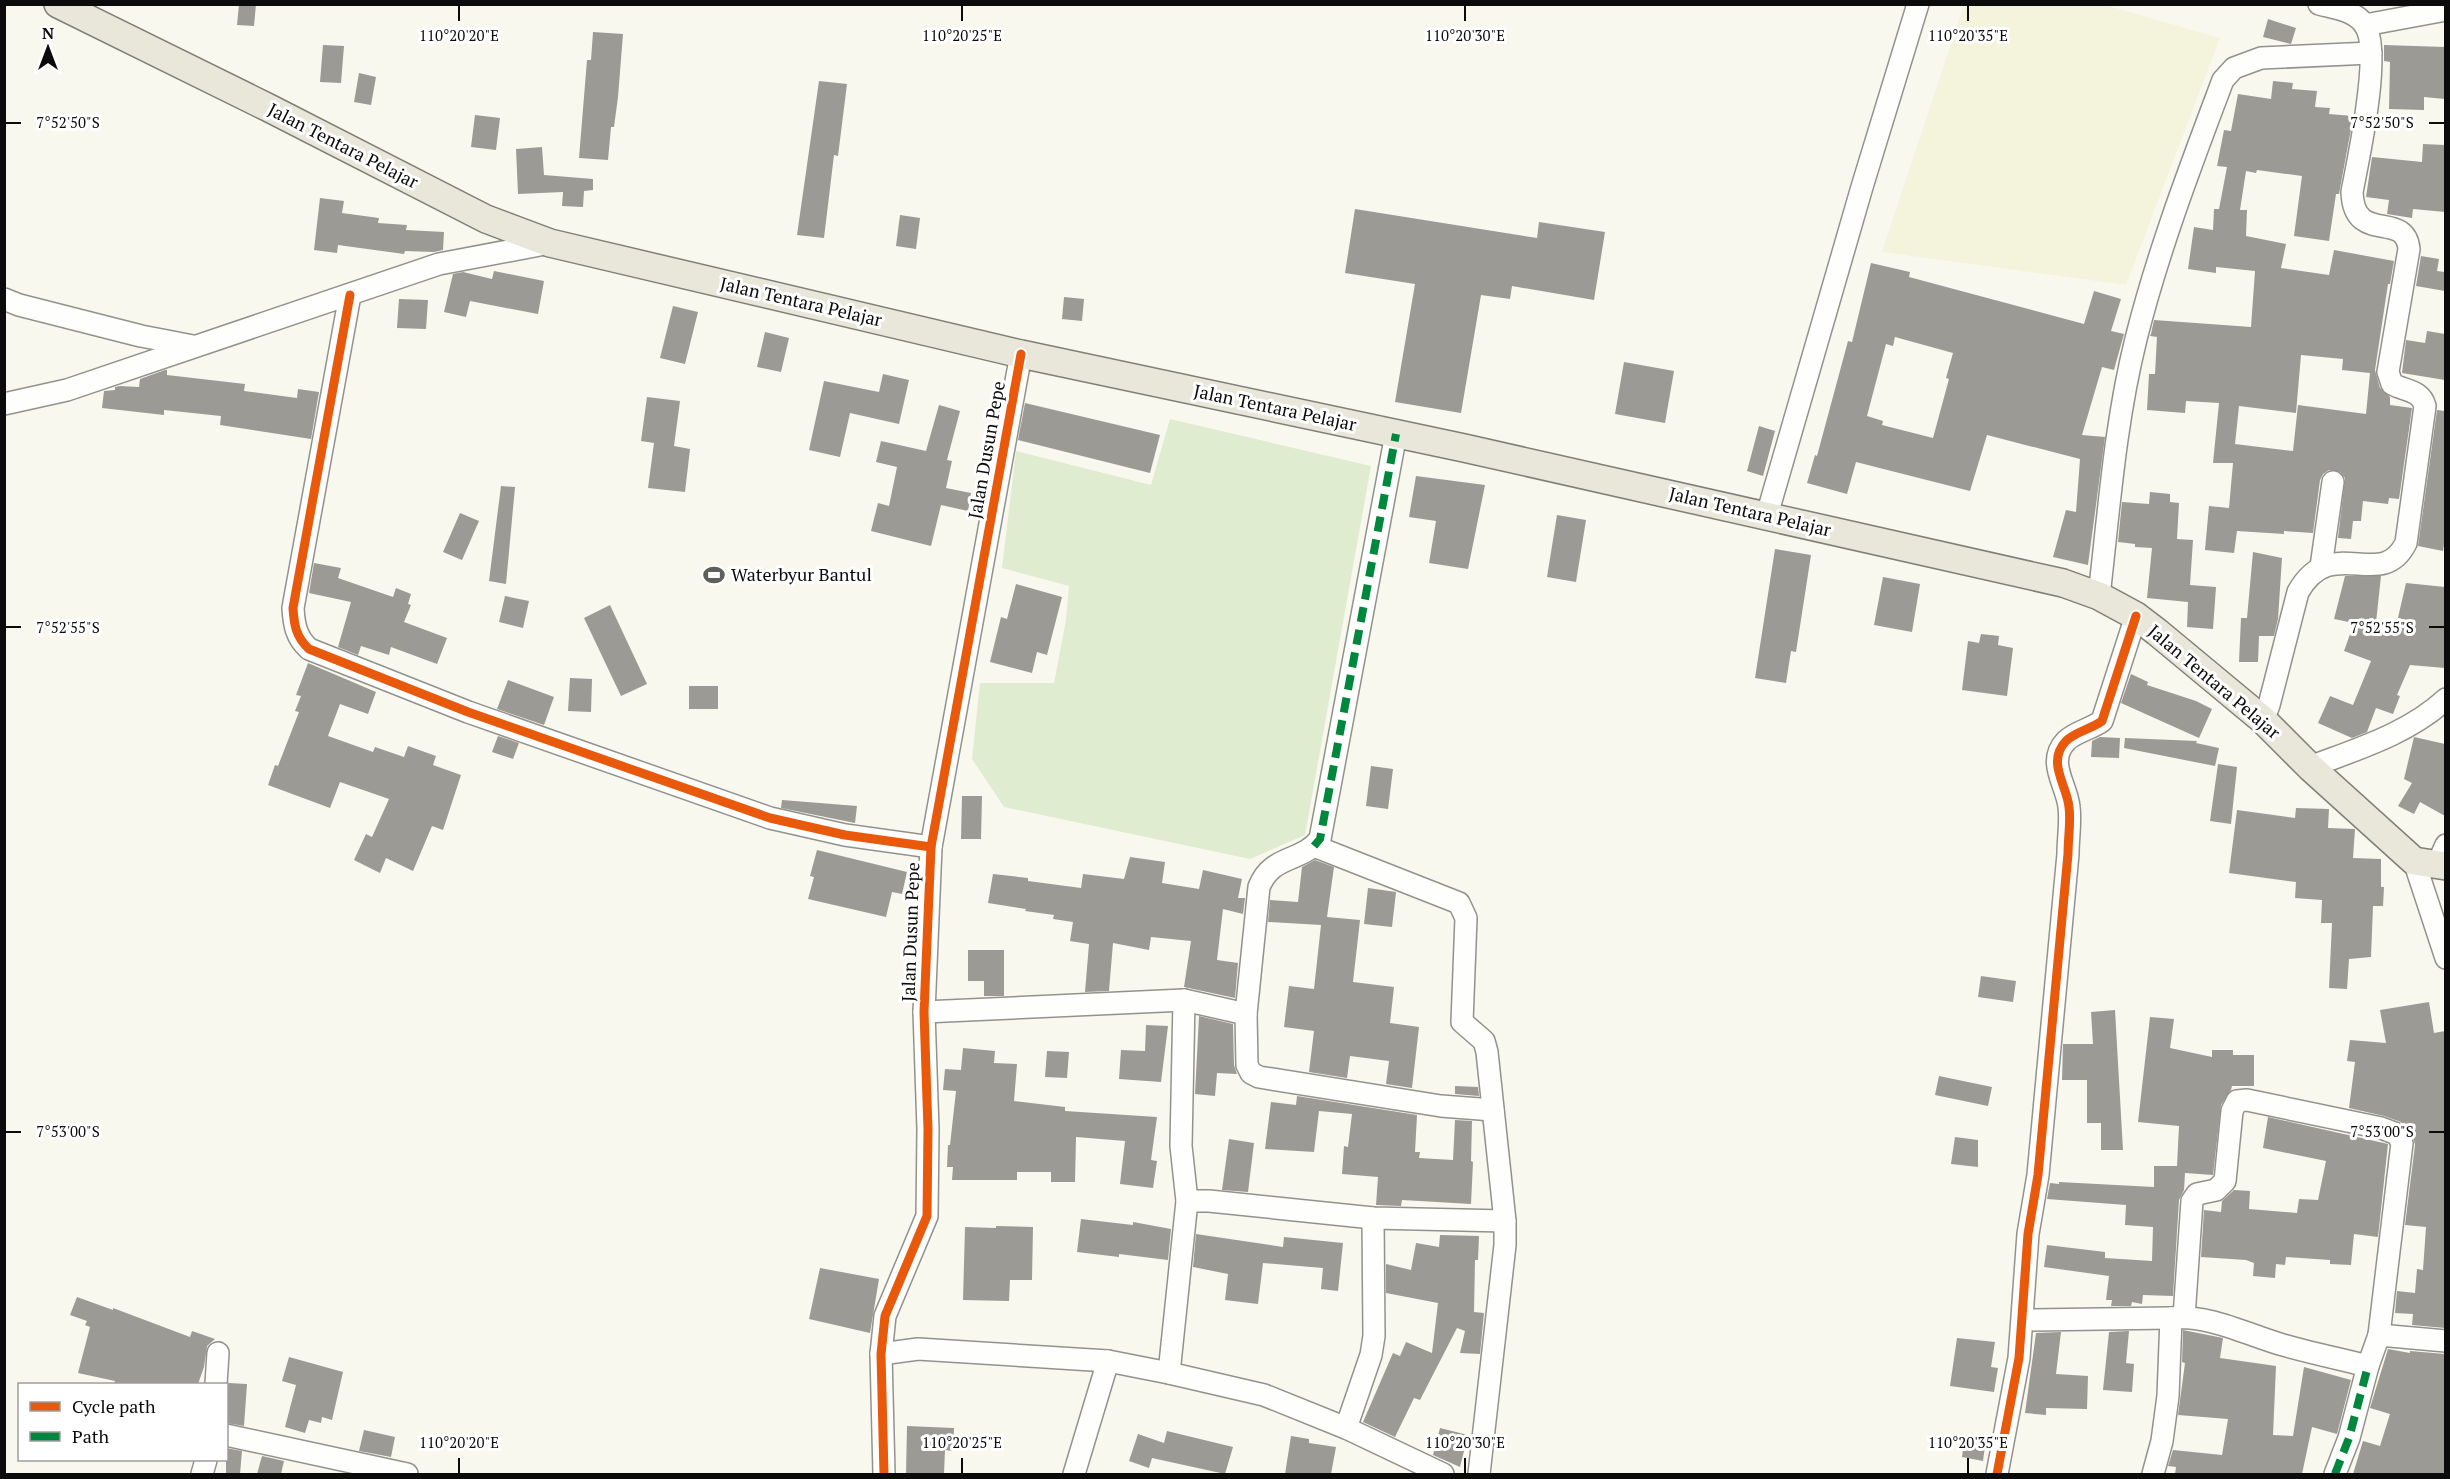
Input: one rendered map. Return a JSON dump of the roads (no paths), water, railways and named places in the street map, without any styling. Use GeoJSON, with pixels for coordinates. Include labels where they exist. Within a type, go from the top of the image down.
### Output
{"type":"FeatureCollection","features":[{"type":"Feature","properties":{"kind":"main road","name":"Jalan Tentara Pelajar"},"geometry":{"type":"LineString","coordinates":[[58,4],[486,219],[550,243],[1022,354],[1767,515],[2063,583],[2099,596],[2136,616],[2263,720],[2310,767],[2436,859]]}},
{"type":"Feature","properties":{"kind":"street"},"geometry":{"type":"LineString","coordinates":[[1767,515],[1862,187],[1918,4]]}},
{"type":"Feature","properties":{"kind":"street"},"geometry":{"type":"LineString","coordinates":[[2263,720],[2269,705],[2298,592],[2303,583],[2321,567],[2334,563],[2385,564],[2401,552],[2406,543],[2425,406],[2424,401],[2416,393],[2398,387],[2389,379],[2388,372],[2409,249],[2405,234],[2399,230],[2368,223],[2359,217],[2352,202],[2366,116],[2371,39],[2365,25],[2356,16],[2319,4]]}},
{"type":"Feature","properties":{"kind":"street"},"geometry":{"type":"LineString","coordinates":[[2365,25],[2445,10]]}},
{"type":"Feature","properties":{"kind":"street"},"geometry":{"type":"LineString","coordinates":[[2099,596],[2120,420],[2136,338],[2175,206],[2223,80],[2234,68],[2261,58],[2371,53]]}},
{"type":"Feature","properties":{"kind":"street"},"geometry":{"type":"LineString","coordinates":[[4,405],[67,390],[440,264],[550,243]]}},
{"type":"Feature","properties":{"kind":"street"},"geometry":{"type":"LineString","coordinates":[[350,295],[293,608],[297,635],[309,649],[468,712],[770,818],[845,835],[931,847]]}},
{"type":"Feature","properties":{"kind":"street"},"geometry":{"type":"LineString","coordinates":[[4,299],[19,305],[141,336],[196,346]]}},
{"type":"Feature","properties":{"kind":"street","name":"Jalan Dusun Pepe"},"geometry":{"type":"LineString","coordinates":[[884,1474],[881,1354],[885,1316],[927,1216],[928,1128],[924,1012],[931,847],[1022,354]]}},
{"type":"Feature","properties":{"kind":"street"},"geometry":{"type":"LineString","coordinates":[[1396,434],[1320,839],[1314,846],[1276,864],[1263,876],[1259,887],[1246,1014],[1247,1065],[1251,1072],[1259,1077],[1449,1107],[1493,1110]]}},
{"type":"Feature","properties":{"kind":"street"},"geometry":{"type":"LineString","coordinates":[[2321,567],[2333,482]]}},
{"type":"Feature","properties":{"kind":"street"},"geometry":{"type":"LineString","coordinates":[[1998,1474],[2019,1358],[2028,1234],[2038,1175],[2068,854],[2069,805],[2061,783],[2058,764],[2060,749],[2068,739],[2093,728],[2102,721],[2136,616]]}},
{"type":"Feature","properties":{"kind":"street"},"geometry":{"type":"LineString","coordinates":[[2310,767],[2384,739],[2436,708],[2445,699]]}},
{"type":"Feature","properties":{"kind":"street"},"geometry":{"type":"LineString","coordinates":[[1314,846],[1448,898],[1459,903],[1464,910],[1466,918],[1461,1022],[1484,1041],[1487,1052],[1505,1221],[1505,1245],[1479,1474]]}},
{"type":"Feature","properties":{"kind":"street"},"geometry":{"type":"LineString","coordinates":[[2436,859],[2445,958]]}},
{"type":"Feature","properties":{"kind":"street"},"geometry":{"type":"LineString","coordinates":[[924,1012],[1184,1000],[1246,1014]]}},
{"type":"Feature","properties":{"kind":"street"},"geometry":{"type":"LineString","coordinates":[[1169,1373],[1187,1201],[1181,1146],[1184,1000]]}},
{"type":"Feature","properties":{"kind":"street"},"geometry":{"type":"LineString","coordinates":[[2153,1474],[2162,1441],[2192,1201],[2197,1194],[2216,1190],[2225,1181],[2232,1111],[2237,1101],[2247,1100],[2381,1128],[2397,1134],[2402,1143],[2379,1335],[2368,1366],[2349,1438],[2335,1474]]}},
{"type":"Feature","properties":{"kind":"street"},"geometry":{"type":"LineString","coordinates":[[1187,1201],[1209,1201],[1373,1218],[1505,1221]]}},
{"type":"Feature","properties":{"kind":"street"},"geometry":{"type":"LineString","coordinates":[[1346,1428],[1371,1355],[1374,1336],[1373,1218]]}},
{"type":"Feature","properties":{"kind":"street"},"geometry":{"type":"LineString","coordinates":[[2023,1320],[2178,1318],[2221,1325],[2284,1346],[2368,1366]]}},
{"type":"Feature","properties":{"kind":"street"},"geometry":{"type":"LineString","coordinates":[[2379,1335],[2445,1341]]}},
{"type":"Feature","properties":{"kind":"street"},"geometry":{"type":"LineString","coordinates":[[881,1354],[918,1349],[1108,1361],[1169,1373],[1264,1395],[1346,1428],[1443,1474]]}},
{"type":"Feature","properties":{"kind":"street"},"geometry":{"type":"LineString","coordinates":[[216,1383],[218,1353]]}},
{"type":"Feature","properties":{"kind":"street"},"geometry":{"type":"LineString","coordinates":[[1074,1474],[1108,1361]]}},
{"type":"Feature","properties":{"kind":"street"},"geometry":{"type":"LineString","coordinates":[[228,1435],[407,1474]]}},
{"type":"Feature","properties":{"kind":"place","name":"Waterbyur Bantul"},"geometry":{"type":"Point","coordinates":[714,575]}}]}
